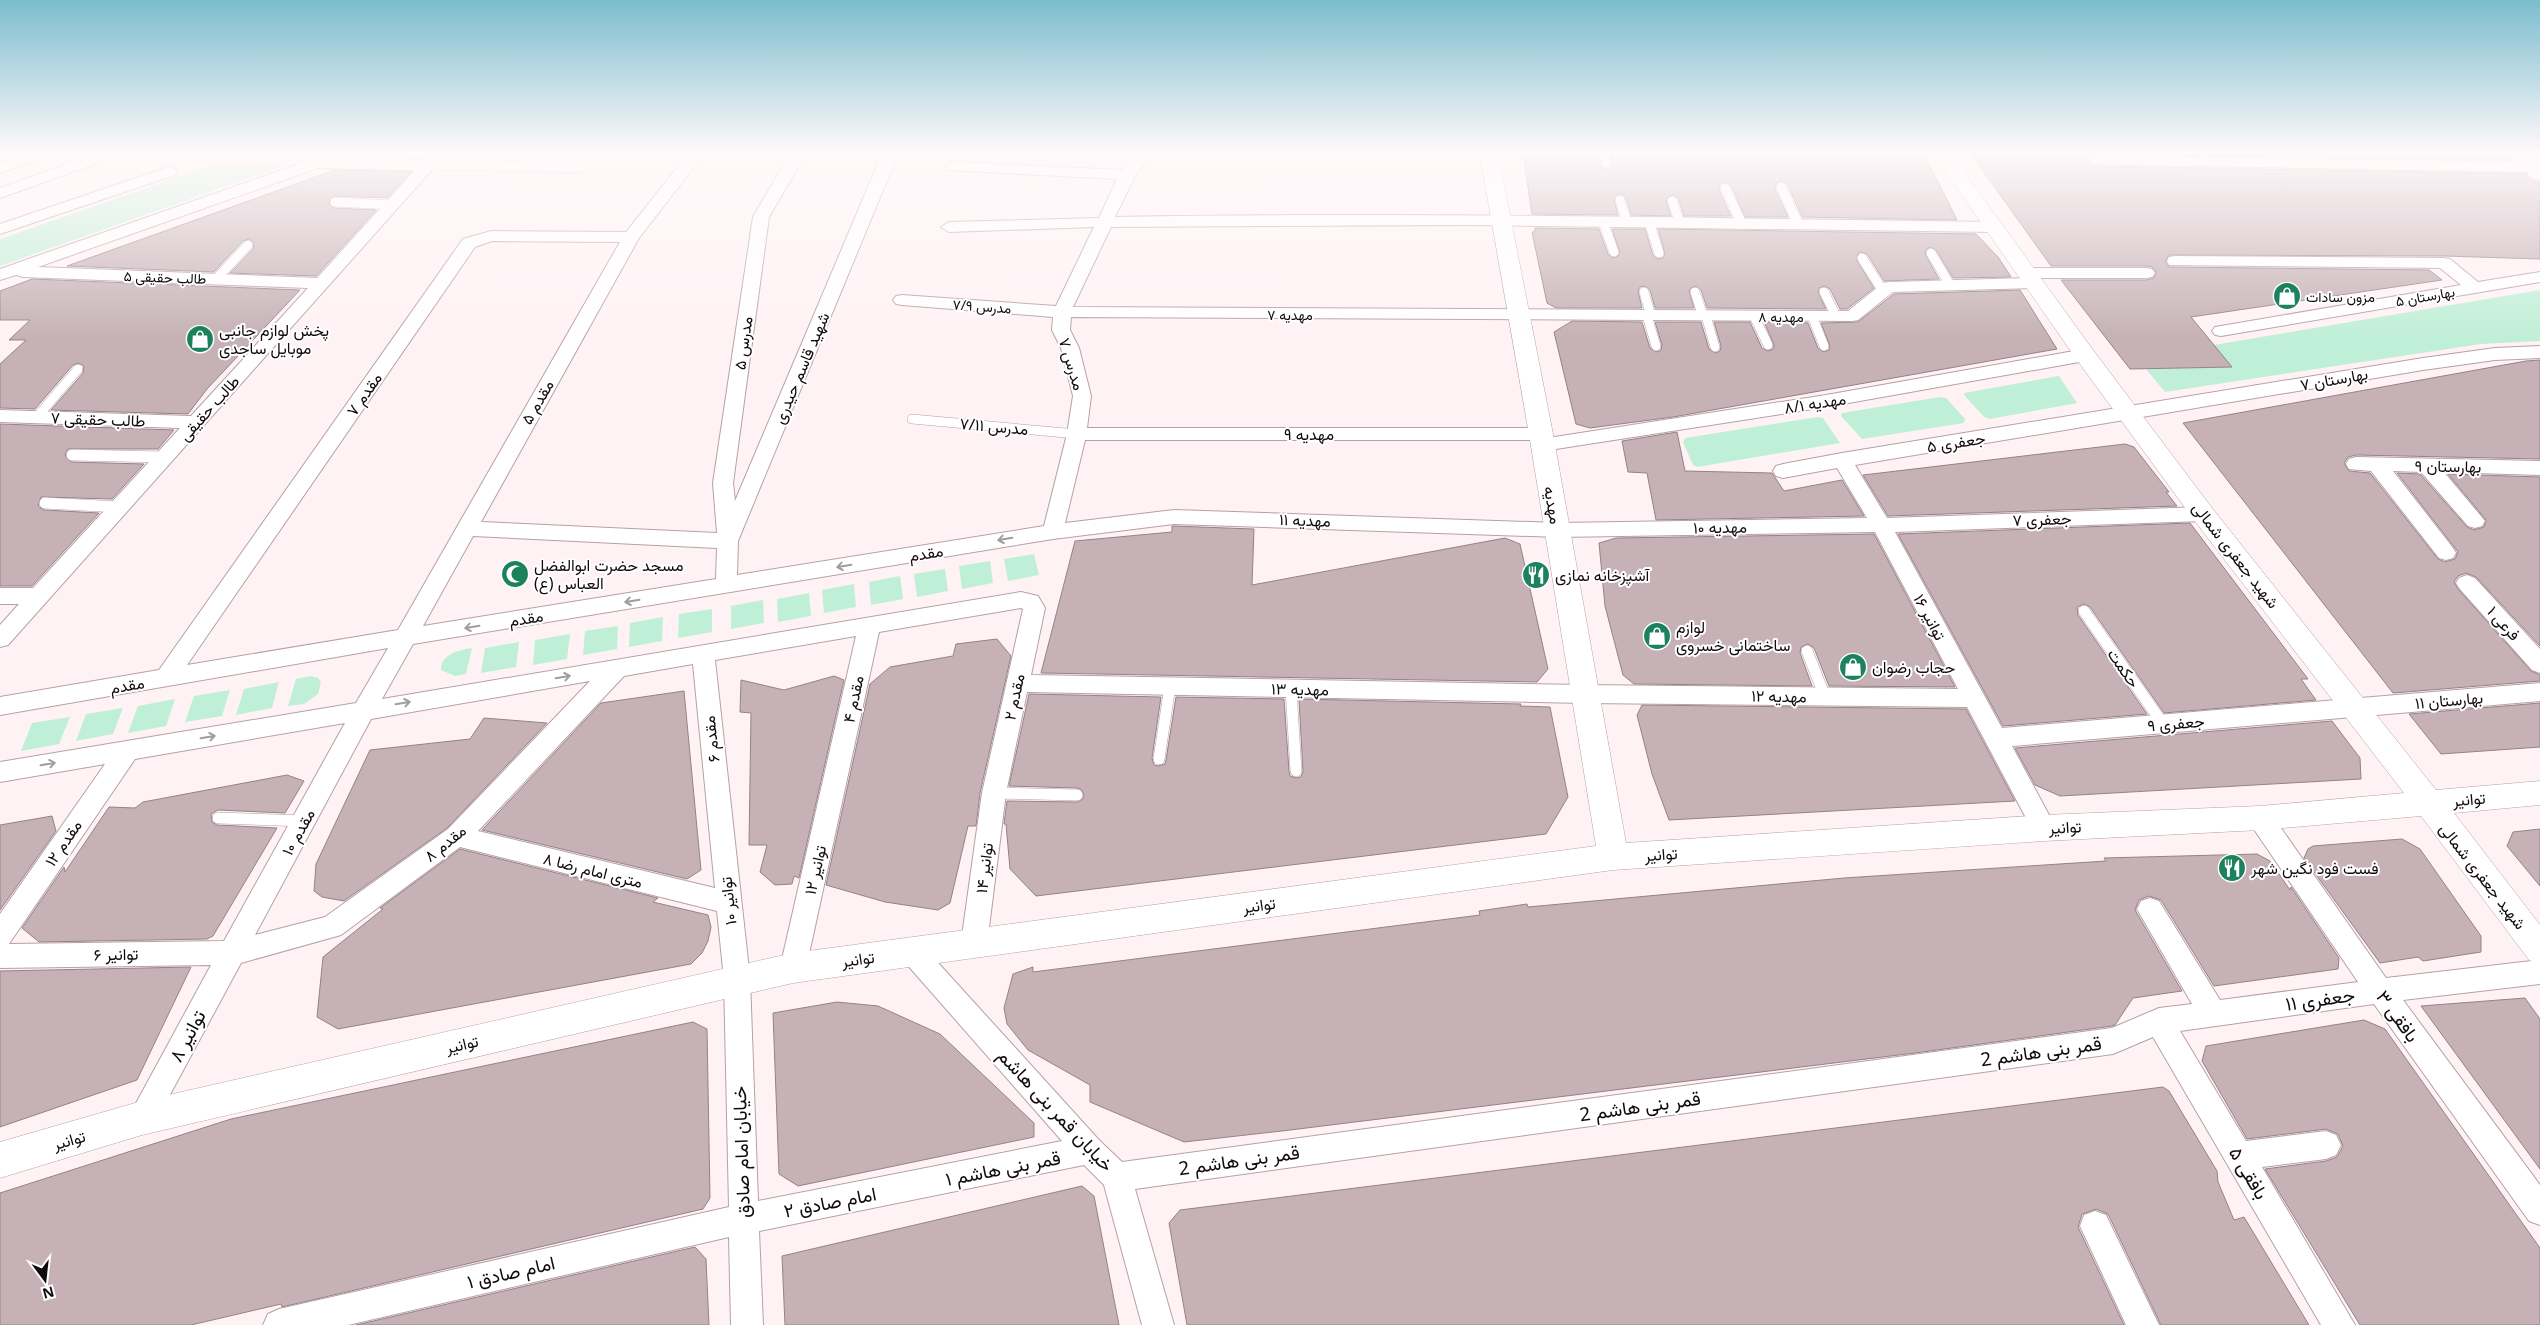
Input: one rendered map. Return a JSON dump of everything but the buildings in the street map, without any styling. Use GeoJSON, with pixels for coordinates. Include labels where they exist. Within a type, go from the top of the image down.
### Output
{"type":"FeatureCollection","features":[{"type":"Feature","properties":{"kind":"street"},"geometry":{"type":"LineString","coordinates":[[0,229],[39,216]]}},
{"type":"Feature","properties":{"kind":"street"},"geometry":{"type":"LineString","coordinates":[[5,273],[167,216]]}},
{"type":"Feature","properties":{"kind":"street","name":"طالب حقیقی"},"geometry":{"type":"LineString","coordinates":[[0,639],[382,216]]}},
{"type":"Feature","properties":{"kind":"street","name":"مقدم ۵"},"geometry":{"type":"LineString","coordinates":[[404,637],[631,237],[647,216]]}},
{"type":"Feature","properties":{"kind":"street","name":"مدرس ۵"},"geometry":{"type":"LineString","coordinates":[[728,541],[722,483],[763,216]]}},
{"type":"Feature","properties":{"kind":"street","name":"شهید قاسم حیدری"},"geometry":{"type":"LineString","coordinates":[[726,586],[728,541],[864,216]]}},
{"type":"Feature","properties":{"kind":"street","name":"مدرس ۷"},"geometry":{"type":"LineString","coordinates":[[1053,532],[1077,434],[1082,396],[1070,348],[1061,330],[1062,312],[1107,216]]}},
{"type":"Feature","properties":{"kind":"street","name":"مهدیه"},"geometry":{"type":"LineString","coordinates":[[1501,216],[1558,530],[1584,694],[1613,857]]}},
{"type":"Feature","properties":{"kind":"street","name":"شهید جعفری شمالی"},"geometry":{"type":"LineString","coordinates":[[1986,216],[2085,355],[2204,514],[2357,708],[2540,950]]}},
{"type":"Feature","properties":{"kind":"street"},"geometry":{"type":"LineString","coordinates":[[949,227],[1104,221],[1502,220],[1994,227]]}},
{"type":"Feature","properties":{"kind":"street","name":"مقدم ۷"},"geometry":{"type":"LineString","coordinates":[[166,678],[469,243],[491,236],[631,237]]}},
{"type":"Feature","properties":{"kind":"street"},"geometry":{"type":"LineString","coordinates":[[2175,261],[2444,263],[2475,288]]}},
{"type":"Feature","properties":{"kind":"street","name":"مهدیه ۸"},"geometry":{"type":"LineString","coordinates":[[1518,316],[1852,316],[1888,287],[1950,285],[2030,278],[2146,272]]}},
{"type":"Feature","properties":{"kind":"street","name":"طالب حقیقی ۵"},"geometry":{"type":"LineString","coordinates":[[5,273],[322,283]]}},
{"type":"Feature","properties":{"kind":"street","name":"بهارستان ۵"},"geometry":{"type":"LineString","coordinates":[[2221,331],[2540,277]]}},
{"type":"Feature","properties":{"kind":"street","name":"مدرس ۷/۹"},"geometry":{"type":"LineString","coordinates":[[902,300],[1062,312]]}},
{"type":"Feature","properties":{"kind":"street","name":"مهدیه ۷"},"geometry":{"type":"LineString","coordinates":[[1062,312],[1518,316]]}},
{"type":"Feature","properties":{"kind":"street","name":"بهارستان ۷"},"geometry":{"type":"LineString","coordinates":[[2130,414],[2423,364],[2495,354],[2540,352]]}},
{"type":"Feature","properties":{"kind":"street","name":"مهدیه ۸/۱"},"geometry":{"type":"LineString","coordinates":[[1542,440],[1826,401],[2085,355]]}},
{"type":"Feature","properties":{"kind":"street","name":"جعفری ۵"},"geometry":{"type":"LineString","coordinates":[[1782,471],[2130,414]]}},
{"type":"Feature","properties":{"kind":"street","name":"طالب حقیقی ۷"},"geometry":{"type":"LineString","coordinates":[[0,416],[196,422]]}},
{"type":"Feature","properties":{"kind":"street","name":"مهدیه ۹"},"geometry":{"type":"LineString","coordinates":[[1077,434],[1542,440]]}},
{"type":"Feature","properties":{"kind":"street","name":"توانیر ۱۶"},"geometry":{"type":"LineString","coordinates":[[1842,460],[1881,525],[2044,828]]}},
{"type":"Feature","properties":{"kind":"street","name":"بهارستان ۹"},"geometry":{"type":"LineString","coordinates":[[2356,464],[2540,468]]}},
{"type":"Feature","properties":{"kind":"street"},"geometry":{"type":"LineString","coordinates":[[2376,464],[2446,553]]}},
{"type":"Feature","properties":{"kind":"street"},"geometry":{"type":"LineString","coordinates":[[2428,466],[2475,521]]}},
{"type":"Feature","properties":{"kind":"street","name":"جعفری ۷"},"geometry":{"type":"LineString","coordinates":[[1881,525],[2204,514]]}},
{"type":"Feature","properties":{"kind":"street","name":"مهدیه ۱۱"},"geometry":{"type":"LineString","coordinates":[[1053,532],[1192,516],[1558,530]]}},
{"type":"Feature","properties":{"kind":"street","name":"مهدیه ۱۰"},"geometry":{"type":"LineString","coordinates":[[1558,530],[1881,525]]}},
{"type":"Feature","properties":{"kind":"street"},"geometry":{"type":"LineString","coordinates":[[465,528],[728,541]]}},
{"type":"Feature","properties":{"kind":"street","name":"مقدم"},"geometry":{"type":"LineString","coordinates":[[0,706],[404,637],[1053,532]]}},
{"type":"Feature","properties":{"kind":"street","name":"فرعی ۱"},"geometry":{"type":"LineString","coordinates":[[2467,583],[2540,664]]}},
{"type":"Feature","properties":{"kind":"street"},"geometry":{"type":"LineString","coordinates":[[0,596],[39,596]]}},
{"type":"Feature","properties":{"kind":"street","name":"مقدم ۲"},"geometry":{"type":"LineString","coordinates":[[869,626],[1021,600],[1030,602],[1034,608],[1016,683],[994,793]]}},
{"type":"Feature","properties":{"kind":"street"},"geometry":{"type":"LineString","coordinates":[[0,772],[869,626]]}},
{"type":"Feature","properties":{"kind":"street","name":"مقدم ۴"},"geometry":{"type":"LineString","coordinates":[[838,771],[869,626]]}},
{"type":"Feature","properties":{"kind":"street","name":"مقدم ۱۰"},"geometry":{"type":"LineString","coordinates":[[232,953],[404,637]]}},
{"type":"Feature","properties":{"kind":"street","name":"مقدم ۶"},"geometry":{"type":"LineString","coordinates":[[703,654],[720,823]]}},
{"type":"Feature","properties":{"kind":"street","name":"مقدم ۸"},"geometry":{"type":"LineString","coordinates":[[232,953],[332,927],[457,836],[616,669]]}},
{"type":"Feature","properties":{"kind":"street","name":"مهدیه ۱۳"},"geometry":{"type":"LineString","coordinates":[[1016,683],[1584,694]]}},
{"type":"Feature","properties":{"kind":"street","name":"بهارستان ۱۱"},"geometry":{"type":"LineString","coordinates":[[2357,708],[2540,692]]}},
{"type":"Feature","properties":{"kind":"street","name":"مهدیه ۱۲"},"geometry":{"type":"LineString","coordinates":[[1584,694],[1973,698]]}},
{"type":"Feature","properties":{"kind":"street","name":"جعفری ۹"},"geometry":{"type":"LineString","coordinates":[[1995,738],[2357,708]]}},
{"type":"Feature","properties":{"kind":"street","name":"مقدم ۱۲"},"geometry":{"type":"LineString","coordinates":[[0,936],[127,751]]}},
{"type":"Feature","properties":{"kind":"street","name":"توانیر ۱۲"},"geometry":{"type":"LineString","coordinates":[[793,968],[838,771]]}},
{"type":"Feature","properties":{"kind":"street","name":"توانیر"},"geometry":{"type":"LineString","coordinates":[[0,1160],[142,1118],[737,979],[793,968],[1613,857],[2044,828],[2260,818],[2540,792]]}},
{"type":"Feature","properties":{"kind":"street","name":"توانیر ۱۴"},"geometry":{"type":"LineString","coordinates":[[974,943],[994,793]]}},
{"type":"Feature","properties":{"kind":"street","name":"بافقی ۳"},"geometry":{"type":"LineString","coordinates":[[2260,818],[2380,991],[2540,1210]]}},
{"type":"Feature","properties":{"kind":"street","name":"توانیر ۱۰"},"geometry":{"type":"LineString","coordinates":[[720,823],[737,979]]}},
{"type":"Feature","properties":{"kind":"street","name":"۸ متری امام رضا"},"geometry":{"type":"LineString","coordinates":[[457,836],[728,904]]}},
{"type":"Feature","properties":{"kind":"street"},"geometry":{"type":"LineString","coordinates":[[2150,909],[2213,1014]]}},
{"type":"Feature","properties":{"kind":"street","name":"خیابان قمر بنی هاشم"},"geometry":{"type":"LineString","coordinates":[[912,952],[1089,1150],[1117,1177],[1158,1325]]}},
{"type":"Feature","properties":{"kind":"street","name":"توانیر ۶"},"geometry":{"type":"LineString","coordinates":[[0,956],[232,953]]}},
{"type":"Feature","properties":{"kind":"street","name":"توانیر ۸"},"geometry":{"type":"LineString","coordinates":[[142,1118],[232,953]]}},
{"type":"Feature","properties":{"kind":"street","name":"جعفری ۱۱"},"geometry":{"type":"LineString","coordinates":[[2159,1021],[2380,991],[2540,972]]}},
{"type":"Feature","properties":{"kind":"street","name":"خیابان امام صادق"},"geometry":{"type":"LineString","coordinates":[[737,979],[747,1325]]}},
{"type":"Feature","properties":{"kind":"street","name":"بافقی ۵"},"geometry":{"type":"LineString","coordinates":[[2159,1021],[2339,1325]]}},
{"type":"Feature","properties":{"kind":"street","name":"قمر بنی هاشم 2"},"geometry":{"type":"LineString","coordinates":[[1117,1177],[2113,1041],[2159,1021]]}},
{"type":"Feature","properties":{"kind":"street"},"geometry":{"type":"LineString","coordinates":[[2238,1156],[2326,1145]]}},
{"type":"Feature","properties":{"kind":"street","name":"قمر بنی هاشم ۱"},"geometry":{"type":"LineString","coordinates":[[916,1185],[1089,1150]]}},
{"type":"Feature","properties":{"kind":"street","name":"امام صادق ۲"},"geometry":{"type":"LineString","coordinates":[[743,1219],[916,1185]]}},
{"type":"Feature","properties":{"kind":"street","name":"امام صادق ۱"},"geometry":{"type":"LineString","coordinates":[[279,1325],[743,1219]]}},
{"type":"Feature","properties":{"kind":"street"},"geometry":{"type":"LineString","coordinates":[[2095,1226],[2143,1325]]}},
{"type":"Feature","properties":{"kind":"lane"},"geometry":{"type":"LineString","coordinates":[[1625,216],[1627,222]]}},
{"type":"Feature","properties":{"kind":"lane"},"geometry":{"type":"LineString","coordinates":[[1677,216],[1680,223]]}},
{"type":"Feature","properties":{"kind":"lane"},"geometry":{"type":"LineString","coordinates":[[1738,216],[1742,224]]}},
{"type":"Feature","properties":{"kind":"lane"},"geometry":{"type":"LineString","coordinates":[[1794,216],[1798,224]]}},
{"type":"Feature","properties":{"kind":"lane"},"geometry":{"type":"LineString","coordinates":[[1603,222],[1614,252]]}},
{"type":"Feature","properties":{"kind":"lane"},"geometry":{"type":"LineString","coordinates":[[1649,222],[1659,253]]}},
{"type":"Feature","properties":{"kind":"lane"},"geometry":{"type":"LineString","coordinates":[[216,279],[248,245]]}},
{"type":"Feature","properties":{"kind":"lane"},"geometry":{"type":"LineString","coordinates":[[1931,253],[1950,285]]}},
{"type":"Feature","properties":{"kind":"lane"},"geometry":{"type":"LineString","coordinates":[[1862,258],[1883,292]]}},
{"type":"Feature","properties":{"kind":"lane"},"geometry":{"type":"LineString","coordinates":[[1644,292],[1656,346]]}},
{"type":"Feature","properties":{"kind":"lane"},"geometry":{"type":"LineString","coordinates":[[1695,292],[1715,347]]}},
{"type":"Feature","properties":{"kind":"lane"},"geometry":{"type":"LineString","coordinates":[[1824,292],[1836,316]]}},
{"type":"Feature","properties":{"kind":"lane"},"geometry":{"type":"LineString","coordinates":[[1754,316],[1768,345]]}},
{"type":"Feature","properties":{"kind":"lane"},"geometry":{"type":"LineString","coordinates":[[1812,316],[1824,346]]}},
{"type":"Feature","properties":{"kind":"lane"},"geometry":{"type":"LineString","coordinates":[[36,418],[78,370]]}},
{"type":"Feature","properties":{"kind":"lane","name":"مدرس ۷/۱۱"},"geometry":{"type":"LineString","coordinates":[[912,418],[1077,434]]}},
{"type":"Feature","properties":{"kind":"lane"},"geometry":{"type":"LineString","coordinates":[[72,455],[164,457]]}},
{"type":"Feature","properties":{"kind":"lane"},"geometry":{"type":"LineString","coordinates":[[45,503],[119,507]]}},
{"type":"Feature","properties":{"kind":"lane","name":"حکمت"},"geometry":{"type":"LineString","coordinates":[[2084,611],[2163,724]]}},
{"type":"Feature","properties":{"kind":"lane"},"geometry":{"type":"LineString","coordinates":[[1807,651],[1825,697]]}},
{"type":"Feature","properties":{"kind":"lane"},"geometry":{"type":"LineString","coordinates":[[1159,759],[1170,686]]}},
{"type":"Feature","properties":{"kind":"lane"},"geometry":{"type":"LineString","coordinates":[[1291,689],[1296,771]]}},
{"type":"Feature","properties":{"kind":"lane"},"geometry":{"type":"LineString","coordinates":[[994,793],[1077,794]]}},
{"type":"Feature","properties":{"kind":"lane"},"geometry":{"type":"LineString","coordinates":[[218,818],[304,821]]}},
{"type":"Feature","properties":{"kind":"green space"},"geometry":{"type":"Polygon","coordinates":[[[67,216],[142,216],[0,266],[0,239],[67,216]]]}},
{"type":"Feature","properties":{"kind":"green space"},"geometry":{"type":"Polygon","coordinates":[[[2540,290],[2540,341],[2481,344],[2165,392],[2146,369],[2231,367],[2214,345],[2540,290]]]}},
{"type":"Feature","properties":{"kind":"green space"},"geometry":{"type":"Polygon","coordinates":[[[2059,376],[2077,403],[1990,419],[1984,417],[1964,393],[2059,376]]]}},
{"type":"Feature","properties":{"kind":"green space"},"geometry":{"type":"Polygon","coordinates":[[[1940,397],[1946,398],[1965,419],[1964,423],[1862,439],[1841,416],[1842,413],[1940,397]]]}},
{"type":"Feature","properties":{"kind":"green space"},"geometry":{"type":"Polygon","coordinates":[[[1818,417],[1823,418],[1840,443],[1697,467],[1693,465],[1683,442],[1685,438],[1818,417]]]}},
{"type":"Feature","properties":{"kind":"green space"},"geometry":{"type":"Polygon","coordinates":[[[1034,554],[1039,575],[1008,581],[1004,559],[1034,554]]]}},
{"type":"Feature","properties":{"kind":"green space"},"geometry":{"type":"Polygon","coordinates":[[[990,561],[993,583],[962,589],[959,566],[990,561]]]}},
{"type":"Feature","properties":{"kind":"green space"},"geometry":{"type":"Polygon","coordinates":[[[945,569],[948,591],[917,597],[914,574],[945,569]]]}},
{"type":"Feature","properties":{"kind":"green space"},"geometry":{"type":"Polygon","coordinates":[[[900,576],[903,599],[871,605],[869,582],[900,576]]]}},
{"type":"Feature","properties":{"kind":"green space"},"geometry":{"type":"Polygon","coordinates":[[[854,584],[856,607],[824,613],[822,590],[854,584]]]}},
{"type":"Feature","properties":{"kind":"green space"},"geometry":{"type":"Polygon","coordinates":[[[809,593],[811,616],[778,622],[777,599],[809,593]]]}},
{"type":"Feature","properties":{"kind":"green space"},"geometry":{"type":"Polygon","coordinates":[[[763,600],[764,623],[731,629],[731,606],[763,600]]]}},
{"type":"Feature","properties":{"kind":"green space"},"geometry":{"type":"Polygon","coordinates":[[[712,609],[712,632],[678,638],[679,614],[712,609]]]}},
{"type":"Feature","properties":{"kind":"green space"},"geometry":{"type":"Polygon","coordinates":[[[663,617],[662,641],[629,647],[630,623],[663,617]]]}},
{"type":"Feature","properties":{"kind":"green space"},"geometry":{"type":"Polygon","coordinates":[[[618,626],[617,649],[583,655],[585,631],[618,626]]]}},
{"type":"Feature","properties":{"kind":"green space"},"geometry":{"type":"Polygon","coordinates":[[[570,634],[567,659],[533,665],[535,640],[570,634]]]}},
{"type":"Feature","properties":{"kind":"green space"},"geometry":{"type":"Polygon","coordinates":[[[519,642],[516,667],[481,673],[485,648],[519,642]]]}},
{"type":"Feature","properties":{"kind":"green space"},"geometry":{"type":"Polygon","coordinates":[[[472,648],[466,674],[455,676],[441,670],[447,657],[456,652],[472,648]]]}},
{"type":"Feature","properties":{"kind":"green space"},"geometry":{"type":"Polygon","coordinates":[[[310,676],[318,678],[321,682],[318,694],[304,704],[288,706],[296,679],[310,676]]]}},
{"type":"Feature","properties":{"kind":"green space"},"geometry":{"type":"Polygon","coordinates":[[[279,682],[272,708],[236,715],[244,689],[279,682]]]}},
{"type":"Feature","properties":{"kind":"green space"},"geometry":{"type":"Polygon","coordinates":[[[230,690],[222,716],[185,722],[194,696],[230,690]]]}},
{"type":"Feature","properties":{"kind":"green space"},"geometry":{"type":"Polygon","coordinates":[[[175,699],[166,726],[128,733],[138,706],[175,699]]]}},
{"type":"Feature","properties":{"kind":"green space"},"geometry":{"type":"Polygon","coordinates":[[[123,708],[113,734],[76,741],[86,714],[123,708]]]}},
{"type":"Feature","properties":{"kind":"green space"},"geometry":{"type":"Polygon","coordinates":[[[70,717],[59,744],[21,751],[32,723],[70,717]]]}},
{"type":"Feature","properties":{"kind":"place","name":"مزون سادات"},"geometry":{"type":"Point","coordinates":[2287,296]}},
{"type":"Feature","properties":{"kind":"place","name":"پخش لوازم جانبی موبایل ساجدی"},"geometry":{"type":"Point","coordinates":[200,339]}},
{"type":"Feature","properties":{"kind":"place","name":"مسجد حضرت ابوالفضل العباس (ع)"},"geometry":{"type":"Point","coordinates":[515,574]}},
{"type":"Feature","properties":{"kind":"place","name":"آشپزخانه نمازی"},"geometry":{"type":"Point","coordinates":[1536,575]}},
{"type":"Feature","properties":{"kind":"place","name":"لوازم ساختمانی خسروی"},"geometry":{"type":"Point","coordinates":[1657,636]}},
{"type":"Feature","properties":{"kind":"place","name":"حجاب رضوان"},"geometry":{"type":"Point","coordinates":[1853,667]}},
{"type":"Feature","properties":{"kind":"place","name":"فست فود نگین شهر"},"geometry":{"type":"Point","coordinates":[2232,868]}}]}
